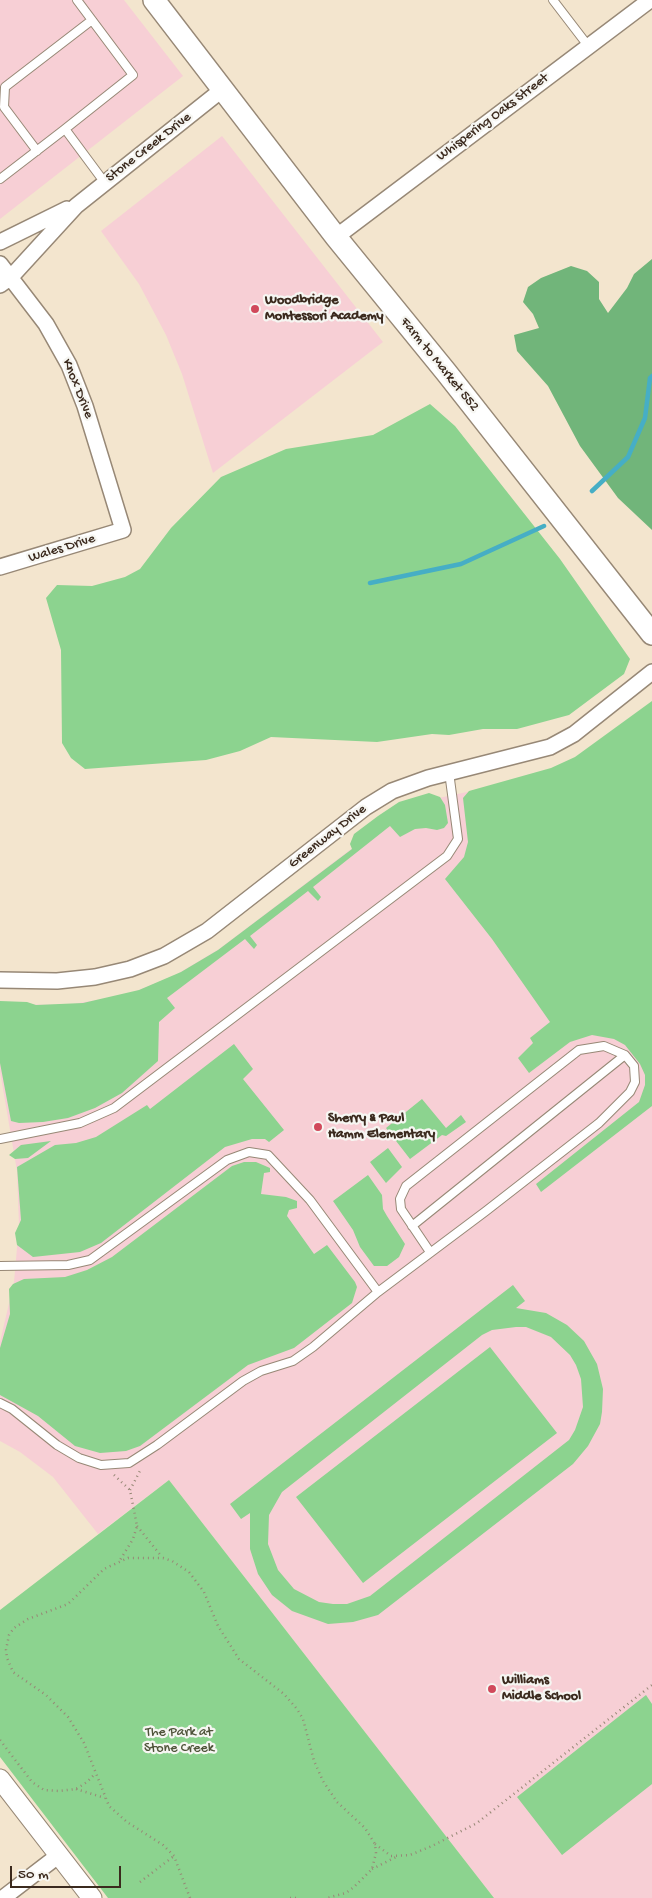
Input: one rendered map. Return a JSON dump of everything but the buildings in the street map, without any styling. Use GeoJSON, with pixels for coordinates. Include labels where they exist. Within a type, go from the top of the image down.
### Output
{"type":"FeatureCollection","features":[{"type":"Feature","properties":{"kind":"main road","name":"Farm to Market 552"},"geometry":{"type":"LineString","coordinates":[[154,0],[336,237],[446,372],[652,634]]}},
{"type":"Feature","properties":{"kind":"street","name":"Whispering Oaks Street"},"geometry":{"type":"LineString","coordinates":[[336,237],[650,0]]}},
{"type":"Feature","properties":{"kind":"street","name":"Stone Creek Drive"},"geometry":{"type":"LineString","coordinates":[[5,281],[76,206],[223,89]]}},
{"type":"Feature","properties":{"kind":"street","name":"Stone Creek Drive"},"geometry":{"type":"LineString","coordinates":[[0,242],[76,206]]}},
{"type":"Feature","properties":{"kind":"street","name":"Knox Drive"},"geometry":{"type":"LineString","coordinates":[[0,264],[5,281],[46,324],[69,365],[85,406],[123,530]]}},
{"type":"Feature","properties":{"kind":"street","name":"Wales Drive"},"geometry":{"type":"LineString","coordinates":[[0,567],[123,530]]}},
{"type":"Feature","properties":{"kind":"street","name":"Greenway Drive"},"geometry":{"type":"LineString","coordinates":[[0,980],[57,981],[95,977],[130,969],[164,956],[207,931],[378,798],[405,785],[449,772],[538,751],[562,741],[652,672]]}},
{"type":"Feature","properties":{"kind":"street"},"geometry":{"type":"LineString","coordinates":[[0,1779],[92,1898]]}},
{"type":"Feature","properties":{"kind":"street"},"geometry":{"type":"LineString","coordinates":[[3,1898],[59,1855]]}},
{"type":"Feature","properties":{"kind":"lane"},"geometry":{"type":"LineString","coordinates":[[0,179],[134,75],[77,0]]}},
{"type":"Feature","properties":{"kind":"lane"},"geometry":{"type":"LineString","coordinates":[[553,0],[589,47]]}},
{"type":"Feature","properties":{"kind":"lane"},"geometry":{"type":"LineString","coordinates":[[37,150],[4,107],[5,87],[92,20]]}},
{"type":"Feature","properties":{"kind":"lane"},"geometry":{"type":"LineString","coordinates":[[65,129],[105,182]]}},
{"type":"Feature","properties":{"kind":"lane"},"geometry":{"type":"LineString","coordinates":[[0,1139],[80,1123],[114,1108],[447,856],[458,839],[449,772]]}},
{"type":"Feature","properties":{"kind":"lane"},"geometry":{"type":"LineString","coordinates":[[0,1403],[12,1408],[57,1444],[79,1458],[101,1465],[129,1463],[157,1445],[243,1381],[261,1371],[293,1361],[313,1347],[378,1292],[599,1124],[630,1092],[635,1082],[634,1066],[625,1055],[604,1046],[579,1050],[406,1186],[400,1199],[401,1209],[430,1252]]}},
{"type":"Feature","properties":{"kind":"lane"},"geometry":{"type":"LineString","coordinates":[[412,1226],[625,1055]]}},
{"type":"Feature","properties":{"kind":"lane"},"geometry":{"type":"LineString","coordinates":[[0,1266],[68,1265],[90,1260],[227,1160],[249,1152],[268,1156],[310,1200],[378,1292]]}},
{"type":"Feature","properties":{"kind":"path"},"geometry":{"type":"LineString","coordinates":[[130,1490],[141,1468]]}},
{"type":"Feature","properties":{"kind":"path"},"geometry":{"type":"LineString","coordinates":[[111,1473],[130,1490],[138,1526],[163,1558]]}},
{"type":"Feature","properties":{"kind":"path"},"geometry":{"type":"LineString","coordinates":[[119,1561],[133,1539],[138,1526]]}},
{"type":"Feature","properties":{"kind":"path"},"geometry":{"type":"LineString","coordinates":[[190,1898],[174,1856],[163,1845],[118,1814],[105,1798],[84,1743],[68,1717],[46,1695],[13,1672],[6,1650],[9,1635],[14,1628],[28,1619],[68,1604],[104,1569],[119,1561],[137,1557],[163,1558],[181,1565],[198,1582],[218,1626],[240,1659],[284,1694],[303,1719],[314,1761],[323,1781],[337,1802],[365,1828],[375,1844],[386,1853],[398,1856]]}},
{"type":"Feature","properties":{"kind":"path"},"geometry":{"type":"LineString","coordinates":[[342,1898],[372,1869],[398,1856],[432,1846],[476,1823],[652,1685]]}},
{"type":"Feature","properties":{"kind":"path"},"geometry":{"type":"LineString","coordinates":[[0,1740],[32,1782],[44,1790],[76,1789],[105,1798]]}},
{"type":"Feature","properties":{"kind":"path"},"geometry":{"type":"LineString","coordinates":[[76,1789],[95,1774]]}},
{"type":"Feature","properties":{"kind":"path"},"geometry":{"type":"LineString","coordinates":[[372,1869],[376,1853],[375,1844]]}},
{"type":"Feature","properties":{"kind":"path"},"geometry":{"type":"LineString","coordinates":[[140,1882],[174,1856]]}},
{"type":"Feature","properties":{"kind":"path"},"geometry":{"type":"LineString","coordinates":[[327,1898],[346,1893]]}},
{"type":"Feature","properties":{"kind":"path"},"geometry":{"type":"LineString","coordinates":[[290,1898],[296,1898]]}},
{"type":"Feature","properties":{"kind":"shaded area"},"geometry":{"type":"Polygon","coordinates":[[[0,0],[124,0],[183,76],[0,219],[0,0]]]}},
{"type":"Feature","properties":{"kind":"shaded area","name":"Woodbridge Montessori Academy"},"geometry":{"type":"Polygon","coordinates":[[[222,136],[383,342],[213,473],[182,374],[166,335],[139,284],[101,231],[222,136]]]}},
{"type":"Feature","properties":{"kind":"shaded area"},"geometry":{"type":"Polygon","coordinates":[[[652,703],[652,1898],[494,1898],[169,1480],[98,1534],[53,1477],[20,1452],[0,1441],[0,1342],[14,1282],[19,1225],[17,1171],[0,1071],[0,1004],[67,1005],[126,995],[174,976],[219,949],[384,824],[429,800],[491,787],[566,764],[652,703]]]}},
{"type":"Feature","properties":{"kind":"green space"},"geometry":{"type":"Polygon","coordinates":[[[652,259],[652,530],[618,498],[580,446],[548,386],[517,351],[514,335],[539,328],[533,314],[523,302],[528,287],[541,278],[571,266],[587,271],[599,282],[599,299],[608,313],[627,288],[634,274],[652,259]]]}},
{"type":"Feature","properties":{"kind":"green space"},"geometry":{"type":"Polygon","coordinates":[[[430,404],[455,426],[560,559],[630,659],[624,674],[569,715],[517,729],[483,729],[449,735],[432,734],[377,742],[271,737],[240,751],[206,760],[85,769],[71,758],[62,743],[61,650],[46,598],[57,585],[92,586],[125,577],[140,569],[171,528],[221,477],[286,449],[373,435],[430,404]]]}},
{"type":"Feature","properties":{"kind":"green space"},"geometry":{"type":"Polygon","coordinates":[[[652,701],[652,1106],[541,1192],[536,1184],[639,1102],[645,1085],[645,1075],[640,1064],[625,1045],[614,1039],[592,1035],[570,1042],[529,1073],[518,1058],[533,1043],[530,1038],[550,1022],[492,939],[445,879],[464,857],[468,842],[463,798],[469,791],[551,768],[575,757],[652,701]]]}},
{"type":"Feature","properties":{"kind":"green space"},"geometry":{"type":"Polygon","coordinates":[[[429,793],[440,797],[445,805],[448,823],[444,828],[437,830],[415,829],[400,837],[390,826],[313,887],[321,897],[318,901],[308,891],[250,936],[257,945],[254,949],[245,939],[167,998],[175,1008],[159,1022],[158,1061],[122,1093],[95,1108],[68,1118],[43,1122],[19,1123],[11,1121],[0,1063],[0,1001],[27,1002],[36,1005],[83,1003],[139,990],[181,972],[218,950],[352,849],[350,844],[354,834],[378,816],[399,802],[429,793]]]}},
{"type":"Feature","properties":{"kind":"green space"},"geometry":{"type":"Polygon","coordinates":[[[234,1044],[253,1069],[243,1079],[284,1130],[269,1142],[265,1139],[252,1139],[225,1147],[101,1243],[80,1252],[33,1257],[17,1245],[15,1233],[21,1220],[17,1167],[55,1145],[76,1143],[96,1137],[147,1105],[150,1109],[234,1044]]]}},
{"type":"Feature","properties":{"kind":"green space"},"geometry":{"type":"Polygon","coordinates":[[[422,1099],[446,1128],[461,1115],[466,1122],[446,1136],[442,1135],[410,1159],[386,1128],[422,1099]]]}},
{"type":"Feature","properties":{"kind":"green space"},"geometry":{"type":"Polygon","coordinates":[[[51,1141],[28,1158],[15,1159],[9,1155],[21,1145],[51,1141]]]}},
{"type":"Feature","properties":{"kind":"green space"},"geometry":{"type":"Polygon","coordinates":[[[388,1148],[402,1167],[386,1183],[370,1162],[388,1148]]]}},
{"type":"Feature","properties":{"kind":"green space"},"geometry":{"type":"Polygon","coordinates":[[[244,1162],[256,1162],[270,1168],[270,1172],[264,1173],[261,1194],[286,1197],[297,1201],[297,1208],[289,1210],[287,1216],[314,1254],[327,1245],[355,1282],[357,1287],[352,1303],[294,1348],[248,1365],[140,1446],[126,1451],[100,1453],[75,1446],[38,1416],[0,1395],[0,1348],[10,1314],[9,1289],[13,1284],[24,1279],[65,1277],[87,1270],[112,1257],[232,1166],[244,1162]]]}},
{"type":"Feature","properties":{"kind":"green space"},"geometry":{"type":"Polygon","coordinates":[[[368,1175],[382,1195],[383,1209],[405,1244],[399,1257],[387,1266],[374,1266],[360,1247],[353,1230],[333,1201],[368,1175]]]}},
{"type":"Feature","properties":{"kind":"green space"},"geometry":{"type":"Polygon","coordinates":[[[513,1285],[525,1301],[516,1308],[546,1313],[567,1325],[584,1341],[597,1364],[603,1389],[600,1424],[588,1446],[573,1464],[378,1615],[353,1622],[328,1624],[292,1611],[272,1595],[258,1574],[250,1549],[250,1513],[241,1519],[230,1504],[513,1285]],[[526,1327],[492,1330],[482,1335],[282,1492],[269,1515],[268,1544],[278,1570],[294,1589],[319,1602],[333,1604],[347,1604],[370,1596],[569,1440],[575,1430],[583,1407],[581,1379],[576,1365],[570,1355],[551,1337],[526,1327]]]}},
{"type":"Feature","properties":{"kind":"green space"},"geometry":{"type":"Polygon","coordinates":[[[490,1347],[557,1433],[363,1583],[296,1497],[490,1347]]]}},
{"type":"Feature","properties":{"kind":"green space","name":"The Park at Stone Creek"},"geometry":{"type":"Polygon","coordinates":[[[169,1480],[494,1898],[108,1898],[0,1757],[0,1610],[169,1480]]]}},
{"type":"Feature","properties":{"kind":"green space"},"geometry":{"type":"Polygon","coordinates":[[[646,1695],[652,1704],[652,1784],[562,1855],[517,1797],[646,1695]]]}},
{"type":"Feature","properties":{"kind":"waterway"},"geometry":{"type":"LineString","coordinates":[[592,491],[628,457],[645,418],[650,378],[652,376]]}},
{"type":"Feature","properties":{"kind":"waterway"},"geometry":{"type":"LineString","coordinates":[[370,583],[461,564],[544,526]]}},
{"type":"Feature","properties":{"kind":"place","name":"Woodbridge Montessori Academy"},"geometry":{"type":"Point","coordinates":[255,309]}},
{"type":"Feature","properties":{"kind":"place","name":"Sherry & Paul Hamm Elementary"},"geometry":{"type":"Point","coordinates":[318,1127]}},
{"type":"Feature","properties":{"kind":"place","name":"Williams Middle School"},"geometry":{"type":"Point","coordinates":[492,1689]}}]}
